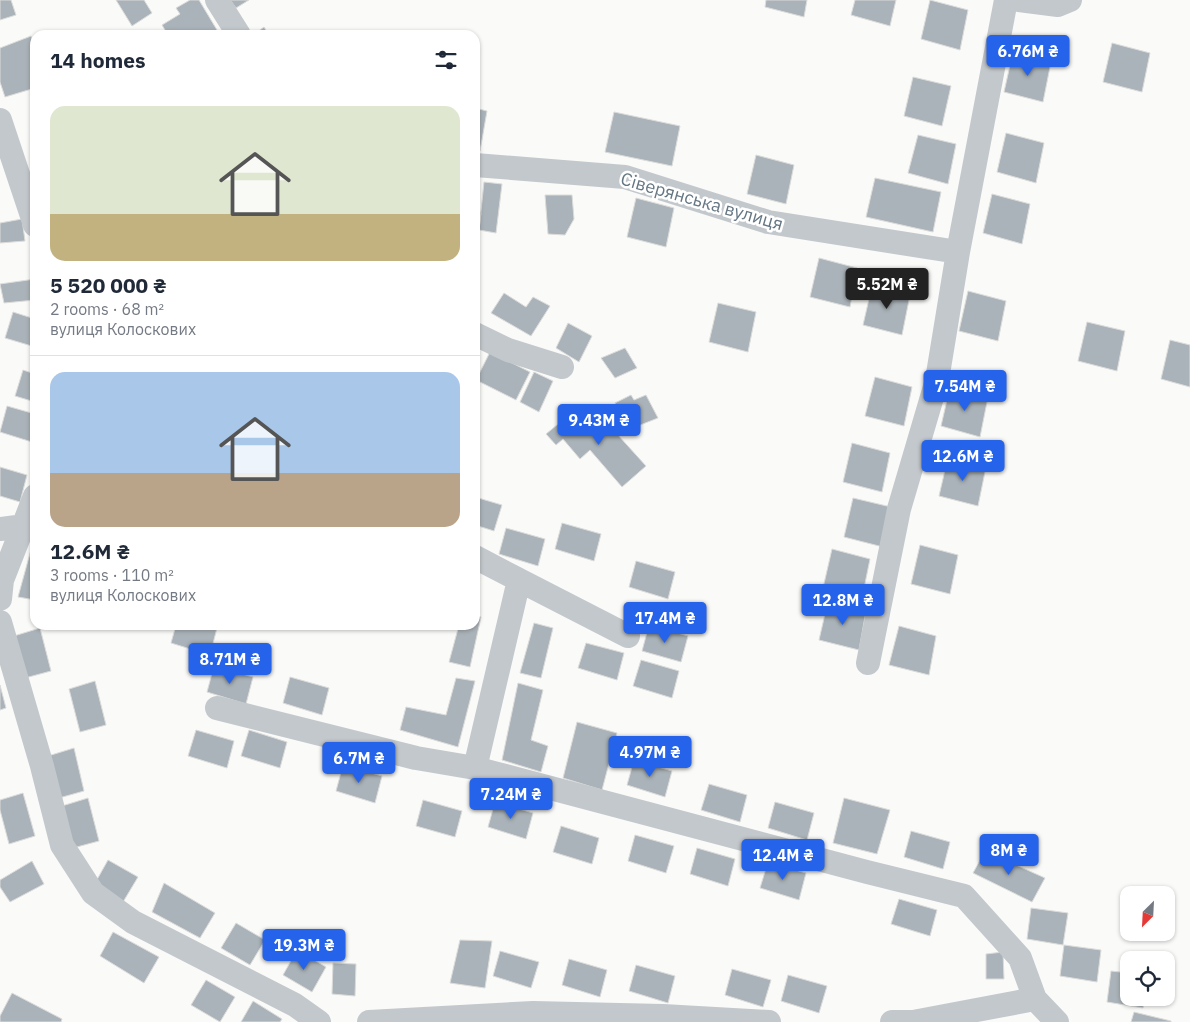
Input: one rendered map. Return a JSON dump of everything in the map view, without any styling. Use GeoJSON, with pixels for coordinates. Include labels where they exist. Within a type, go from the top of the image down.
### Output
{"type":"FeatureCollection","features":[{"type":"Feature","properties":{"kind":"street"},"geometry":{"type":"LineString","coordinates":[[217,0],[236,30]]}},
{"type":"Feature","properties":{"kind":"street"},"geometry":{"type":"LineString","coordinates":[[868,663],[900,509],[937,380],[958,252],[1006,0]]}},
{"type":"Feature","properties":{"kind":"street"},"geometry":{"type":"LineString","coordinates":[[1019,0],[1058,5],[1070,0]]}},
{"type":"Feature","properties":{"kind":"street"},"geometry":{"type":"LineString","coordinates":[[0,120],[30,210]]}},
{"type":"Feature","properties":{"kind":"street","name":"Сіверянська вулиця"},"geometry":{"type":"LineString","coordinates":[[480,165],[625,177],[768,222],[958,252]]}},
{"type":"Feature","properties":{"kind":"street"},"geometry":{"type":"LineString","coordinates":[[480,336],[508,350],[562,367]]}},
{"type":"Feature","properties":{"kind":"street"},"geometry":{"type":"LineString","coordinates":[[0,599],[2,580],[30,510]]}},
{"type":"Feature","properties":{"kind":"street"},"geometry":{"type":"LineString","coordinates":[[0,529],[24,526]]}},
{"type":"Feature","properties":{"kind":"street"},"geometry":{"type":"LineString","coordinates":[[480,560],[628,636]]}},
{"type":"Feature","properties":{"kind":"street"},"geometry":{"type":"LineString","coordinates":[[475,768],[519,580]]}},
{"type":"Feature","properties":{"kind":"street"},"geometry":{"type":"LineString","coordinates":[[0,622],[42,766],[62,845],[93,893],[133,922],[295,1005],[319,1022]]}},
{"type":"Feature","properties":{"kind":"street"},"geometry":{"type":"LineString","coordinates":[[217,708],[416,758],[475,768],[858,870],[964,896],[1020,958],[1035,999],[1057,1022]]}},
{"type":"Feature","properties":{"kind":"street"},"geometry":{"type":"LineString","coordinates":[[892,1022],[913,1022],[1035,999]]}},
{"type":"Feature","properties":{"kind":"street"},"geometry":{"type":"LineString","coordinates":[[369,1022],[533,1013],[663,1016],[769,1022]]}},
{"type":"Feature","properties":{"kind":"building"},"geometry":{"type":"Polygon","coordinates":[[[0,0],[11,0],[16,15],[0,20],[0,0]]]}},
{"type":"Feature","properties":{"kind":"building"},"geometry":{"type":"Polygon","coordinates":[[[116,0],[144,0],[152,13],[132,26],[116,0]]]}},
{"type":"Feature","properties":{"kind":"building"},"geometry":{"type":"Polygon","coordinates":[[[190,0],[199,0],[217,30],[165,30],[162,25],[180,14],[176,8],[190,0]]]}},
{"type":"Feature","properties":{"kind":"building"},"geometry":{"type":"Polygon","coordinates":[[[230,0],[249,0],[236,8],[230,0]]]}},
{"type":"Feature","properties":{"kind":"building"},"geometry":{"type":"Polygon","coordinates":[[[766,0],[807,0],[804,17],[765,7],[766,0]]]}},
{"type":"Feature","properties":{"kind":"building"},"geometry":{"type":"Polygon","coordinates":[[[855,0],[896,0],[890,26],[851,15],[855,0]]]}},
{"type":"Feature","properties":{"kind":"building"},"geometry":{"type":"Polygon","coordinates":[[[930,0],[968,10],[960,50],[921,39],[930,0]]]}},
{"type":"Feature","properties":{"kind":"building"},"geometry":{"type":"Polygon","coordinates":[[[30,36],[30,90],[5,97],[0,82],[0,48],[30,36]]]}},
{"type":"Feature","properties":{"kind":"building"},"geometry":{"type":"Polygon","coordinates":[[[1112,43],[1150,53],[1142,92],[1103,82],[1112,43]]]}},
{"type":"Feature","properties":{"kind":"building"},"geometry":{"type":"Polygon","coordinates":[[[1013,52],[1051,62],[1043,102],[1004,92],[1013,52]]]}},
{"type":"Feature","properties":{"kind":"building"},"geometry":{"type":"Polygon","coordinates":[[[913,77],[951,86],[942,126],[904,116],[913,77]]]}},
{"type":"Feature","properties":{"kind":"building"},"geometry":{"type":"Polygon","coordinates":[[[480,109],[487,111],[480,151],[480,109]]]}},
{"type":"Feature","properties":{"kind":"building"},"geometry":{"type":"Polygon","coordinates":[[[614,112],[680,126],[672,166],[605,152],[614,112]]]}},
{"type":"Feature","properties":{"kind":"building"},"geometry":{"type":"Polygon","coordinates":[[[1006,133],[1044,143],[1036,183],[997,172],[1006,133]]]}},
{"type":"Feature","properties":{"kind":"building"},"geometry":{"type":"Polygon","coordinates":[[[918,135],[956,144],[948,184],[908,173],[918,135]]]}},
{"type":"Feature","properties":{"kind":"building"},"geometry":{"type":"Polygon","coordinates":[[[756,155],[794,165],[786,204],[747,194],[756,155]]]}},
{"type":"Feature","properties":{"kind":"building"},"geometry":{"type":"Polygon","coordinates":[[[875,178],[941,192],[933,232],[866,217],[875,178]]]}},
{"type":"Feature","properties":{"kind":"building"},"geometry":{"type":"Polygon","coordinates":[[[484,182],[502,184],[496,233],[480,230],[484,182]]]}},
{"type":"Feature","properties":{"kind":"building"},"geometry":{"type":"Polygon","coordinates":[[[992,194],[1030,204],[1022,244],[983,233],[992,194]]]}},
{"type":"Feature","properties":{"kind":"building"},"geometry":{"type":"Polygon","coordinates":[[[545,195],[572,195],[574,219],[565,235],[548,234],[545,195]]]}},
{"type":"Feature","properties":{"kind":"building"},"geometry":{"type":"Polygon","coordinates":[[[636,198],[674,208],[666,247],[627,237],[636,198]]]}},
{"type":"Feature","properties":{"kind":"building"},"geometry":{"type":"Polygon","coordinates":[[[22,219],[25,241],[0,243],[0,223],[22,219]]]}},
{"type":"Feature","properties":{"kind":"building"},"geometry":{"type":"Polygon","coordinates":[[[819,258],[857,268],[850,307],[810,297],[819,258]]]}},
{"type":"Feature","properties":{"kind":"building"},"geometry":{"type":"Polygon","coordinates":[[[30,280],[30,300],[4,303],[0,284],[30,280]]]}},
{"type":"Feature","properties":{"kind":"building"},"geometry":{"type":"Polygon","coordinates":[[[872,286],[910,295],[902,335],[863,325],[872,286]]]}},
{"type":"Feature","properties":{"kind":"building"},"geometry":{"type":"Polygon","coordinates":[[[968,291],[1006,301],[998,341],[959,331],[968,291]]]}},
{"type":"Feature","properties":{"kind":"building"},"geometry":{"type":"Polygon","coordinates":[[[504,293],[526,307],[533,297],[550,306],[531,336],[491,313],[504,293]]]}},
{"type":"Feature","properties":{"kind":"building"},"geometry":{"type":"Polygon","coordinates":[[[718,303],[756,312],[748,352],[709,342],[718,303]]]}},
{"type":"Feature","properties":{"kind":"building"},"geometry":{"type":"Polygon","coordinates":[[[13,312],[30,317],[30,346],[5,338],[13,312]]]}},
{"type":"Feature","properties":{"kind":"building"},"geometry":{"type":"Polygon","coordinates":[[[1087,322],[1125,331],[1117,371],[1078,361],[1087,322]]]}},
{"type":"Feature","properties":{"kind":"building"},"geometry":{"type":"Polygon","coordinates":[[[568,323],[592,336],[579,362],[556,348],[568,323]]]}},
{"type":"Feature","properties":{"kind":"building"},"geometry":{"type":"Polygon","coordinates":[[[1170,340],[1190,345],[1190,387],[1161,379],[1170,340]]]}},
{"type":"Feature","properties":{"kind":"building"},"geometry":{"type":"Polygon","coordinates":[[[625,348],[637,368],[615,378],[601,358],[625,348]]]}},
{"type":"Feature","properties":{"kind":"building"},"geometry":{"type":"Polygon","coordinates":[[[490,352],[530,372],[516,400],[480,382],[480,372],[490,352]]]}},
{"type":"Feature","properties":{"kind":"building"},"geometry":{"type":"Polygon","coordinates":[[[23,370],[30,372],[30,400],[15,396],[23,370]]]}},
{"type":"Feature","properties":{"kind":"building"},"geometry":{"type":"Polygon","coordinates":[[[534,372],[553,381],[539,412],[520,402],[534,372]]]}},
{"type":"Feature","properties":{"kind":"building"},"geometry":{"type":"Polygon","coordinates":[[[875,377],[912,387],[904,426],[865,416],[875,377]]]}},
{"type":"Feature","properties":{"kind":"building"},"geometry":{"type":"Polygon","coordinates":[[[950,387],[988,397],[980,437],[941,426],[950,387]]]}},
{"type":"Feature","properties":{"kind":"building"},"geometry":{"type":"Polygon","coordinates":[[[631,395],[634,400],[646,395],[658,418],[630,429],[615,403],[631,395]]]}},
{"type":"Feature","properties":{"kind":"building"},"geometry":{"type":"Polygon","coordinates":[[[7,406],[30,413],[30,441],[0,432],[7,406]]]}},
{"type":"Feature","properties":{"kind":"building"},"geometry":{"type":"Polygon","coordinates":[[[598,413],[646,466],[622,487],[590,450],[580,459],[563,439],[556,445],[546,434],[569,415],[582,428],[598,413]]]}},
{"type":"Feature","properties":{"kind":"building"},"geometry":{"type":"Polygon","coordinates":[[[852,443],[890,453],[882,492],[843,482],[852,443]]]}},
{"type":"Feature","properties":{"kind":"building"},"geometry":{"type":"Polygon","coordinates":[[[948,457],[986,467],[978,506],[939,496],[948,457]]]}},
{"type":"Feature","properties":{"kind":"building"},"geometry":{"type":"Polygon","coordinates":[[[0,467],[27,475],[20,502],[0,496],[0,467]]]}},
{"type":"Feature","properties":{"kind":"building"},"geometry":{"type":"Polygon","coordinates":[[[480,498],[502,505],[494,531],[480,527],[480,498]]]}},
{"type":"Feature","properties":{"kind":"building"},"geometry":{"type":"Polygon","coordinates":[[[853,498],[891,507],[883,547],[844,537],[853,498]]]}},
{"type":"Feature","properties":{"kind":"building"},"geometry":{"type":"Polygon","coordinates":[[[562,523],[601,534],[594,561],[555,549],[562,523]]]}},
{"type":"Feature","properties":{"kind":"building"},"geometry":{"type":"Polygon","coordinates":[[[506,528],[545,539],[538,566],[499,554],[506,528]]]}},
{"type":"Feature","properties":{"kind":"building"},"geometry":{"type":"Polygon","coordinates":[[[920,545],[958,555],[950,594],[911,584],[920,545]]]}},
{"type":"Feature","properties":{"kind":"building"},"geometry":{"type":"Polygon","coordinates":[[[832,549],[870,559],[862,598],[823,588],[832,549]]]}},
{"type":"Feature","properties":{"kind":"building"},"geometry":{"type":"Polygon","coordinates":[[[30,553],[30,599],[18,597],[30,553]]]}},
{"type":"Feature","properties":{"kind":"building"},"geometry":{"type":"Polygon","coordinates":[[[636,561],[675,572],[668,599],[629,587],[636,561]]]}},
{"type":"Feature","properties":{"kind":"building"},"geometry":{"type":"Polygon","coordinates":[[[828,601],[866,611],[859,650],[819,640],[828,601]]]}},
{"type":"Feature","properties":{"kind":"building"},"geometry":{"type":"Polygon","coordinates":[[[534,623],[553,628],[541,678],[520,673],[534,623]]]}},
{"type":"Feature","properties":{"kind":"building"},"geometry":{"type":"Polygon","coordinates":[[[649,625],[688,636],[681,662],[642,651],[649,625]]]}},
{"type":"Feature","properties":{"kind":"building"},"geometry":{"type":"Polygon","coordinates":[[[899,626],[936,636],[929,675],[889,665],[899,626]]]}},
{"type":"Feature","properties":{"kind":"building"},"geometry":{"type":"Polygon","coordinates":[[[34,630],[41,630],[51,671],[25,678],[14,636],[34,630]]]}},
{"type":"Feature","properties":{"kind":"building"},"geometry":{"type":"Polygon","coordinates":[[[175,630],[216,630],[210,655],[171,643],[175,630]]]}},
{"type":"Feature","properties":{"kind":"building"},"geometry":{"type":"Polygon","coordinates":[[[458,630],[478,630],[470,667],[449,662],[458,630]]]}},
{"type":"Feature","properties":{"kind":"building"},"geometry":{"type":"Polygon","coordinates":[[[586,643],[624,653],[617,680],[578,668],[586,643]]]}},
{"type":"Feature","properties":{"kind":"building"},"geometry":{"type":"Polygon","coordinates":[[[641,660],[679,671],[672,698],[633,686],[641,660]]]}},
{"type":"Feature","properties":{"kind":"building"},"geometry":{"type":"Polygon","coordinates":[[[214,666],[253,677],[246,704],[207,692],[214,666]]]}},
{"type":"Feature","properties":{"kind":"building"},"geometry":{"type":"Polygon","coordinates":[[[290,677],[329,688],[322,715],[283,703],[290,677]]]}},
{"type":"Feature","properties":{"kind":"building"},"geometry":{"type":"Polygon","coordinates":[[[456,678],[475,681],[458,747],[400,730],[406,707],[446,715],[456,678]]]}},
{"type":"Feature","properties":{"kind":"building"},"geometry":{"type":"Polygon","coordinates":[[[95,681],[106,725],[80,732],[69,689],[95,681]]]}},
{"type":"Feature","properties":{"kind":"building"},"geometry":{"type":"Polygon","coordinates":[[[518,683],[543,690],[531,740],[548,746],[541,772],[502,760],[518,683]]]}},
{"type":"Feature","properties":{"kind":"building"},"geometry":{"type":"Polygon","coordinates":[[[0,685],[6,708],[0,710],[0,685]]]}},
{"type":"Feature","properties":{"kind":"building"},"geometry":{"type":"Polygon","coordinates":[[[577,722],[617,733],[602,790],[563,778],[577,722]]]}},
{"type":"Feature","properties":{"kind":"building"},"geometry":{"type":"Polygon","coordinates":[[[196,730],[234,741],[227,768],[188,756],[196,730]]]}},
{"type":"Feature","properties":{"kind":"building"},"geometry":{"type":"Polygon","coordinates":[[[249,730],[287,742],[280,768],[241,756],[249,730]]]}},
{"type":"Feature","properties":{"kind":"building"},"geometry":{"type":"Polygon","coordinates":[[[74,748],[84,791],[59,798],[48,756],[74,748]]]}},
{"type":"Feature","properties":{"kind":"building"},"geometry":{"type":"Polygon","coordinates":[[[634,760],[672,771],[665,797],[627,785],[634,760]]]}},
{"type":"Feature","properties":{"kind":"building"},"geometry":{"type":"Polygon","coordinates":[[[343,765],[382,776],[375,803],[336,791],[343,765]]]}},
{"type":"Feature","properties":{"kind":"building"},"geometry":{"type":"Polygon","coordinates":[[[709,784],[747,795],[740,822],[701,810],[709,784]]]}},
{"type":"Feature","properties":{"kind":"building"},"geometry":{"type":"Polygon","coordinates":[[[23,793],[35,836],[9,844],[0,810],[0,800],[23,793]]]}},
{"type":"Feature","properties":{"kind":"building"},"geometry":{"type":"Polygon","coordinates":[[[88,798],[99,841],[73,848],[62,806],[88,798]]]}},
{"type":"Feature","properties":{"kind":"building"},"geometry":{"type":"Polygon","coordinates":[[[844,798],[890,810],[877,854],[833,843],[844,798]]]}},
{"type":"Feature","properties":{"kind":"building"},"geometry":{"type":"Polygon","coordinates":[[[423,800],[462,811],[455,837],[416,826],[423,800]]]}},
{"type":"Feature","properties":{"kind":"building"},"geometry":{"type":"Polygon","coordinates":[[[495,802],[533,813],[526,839],[488,827],[495,802]]]}},
{"type":"Feature","properties":{"kind":"building"},"geometry":{"type":"Polygon","coordinates":[[[775,802],[814,813],[807,840],[768,828],[775,802]]]}},
{"type":"Feature","properties":{"kind":"building"},"geometry":{"type":"Polygon","coordinates":[[[561,826],[599,838],[592,864],[553,852],[561,826]]]}},
{"type":"Feature","properties":{"kind":"building"},"geometry":{"type":"Polygon","coordinates":[[[911,831],[950,842],[943,869],[904,857],[911,831]]]}},
{"type":"Feature","properties":{"kind":"building"},"geometry":{"type":"Polygon","coordinates":[[[635,835],[674,846],[666,873],[628,861],[635,835]]]}},
{"type":"Feature","properties":{"kind":"building"},"geometry":{"type":"Polygon","coordinates":[[[697,848],[735,859],[728,886],[690,874],[697,848]]]}},
{"type":"Feature","properties":{"kind":"building"},"geometry":{"type":"Polygon","coordinates":[[[985,851],[1045,878],[1032,902],[973,873],[985,851]]]}},
{"type":"Feature","properties":{"kind":"building"},"geometry":{"type":"Polygon","coordinates":[[[108,860],[138,877],[123,902],[94,885],[108,860]]]}},
{"type":"Feature","properties":{"kind":"building"},"geometry":{"type":"Polygon","coordinates":[[[32,861],[44,884],[10,902],[0,887],[0,880],[32,861]]]}},
{"type":"Feature","properties":{"kind":"building"},"geometry":{"type":"Polygon","coordinates":[[[768,862],[806,873],[799,900],[760,888],[768,862]]]}},
{"type":"Feature","properties":{"kind":"building"},"geometry":{"type":"Polygon","coordinates":[[[164,883],[215,913],[200,938],[152,912],[164,883]]]}},
{"type":"Feature","properties":{"kind":"building"},"geometry":{"type":"Polygon","coordinates":[[[899,899],[937,910],[930,936],[891,924],[899,899]]]}},
{"type":"Feature","properties":{"kind":"building"},"geometry":{"type":"Polygon","coordinates":[[[1031,908],[1068,913],[1063,945],[1027,939],[1031,908]]]}},
{"type":"Feature","properties":{"kind":"building"},"geometry":{"type":"Polygon","coordinates":[[[236,923],[265,940],[250,965],[221,948],[236,923]]]}},
{"type":"Feature","properties":{"kind":"building"},"geometry":{"type":"Polygon","coordinates":[[[113,932],[159,957],[144,983],[100,956],[113,932]]]}},
{"type":"Feature","properties":{"kind":"building"},"geometry":{"type":"Polygon","coordinates":[[[460,940],[492,941],[485,988],[450,983],[460,940]]]}},
{"type":"Feature","properties":{"kind":"building"},"geometry":{"type":"Polygon","coordinates":[[[1064,945],[1101,950],[1097,982],[1060,976],[1064,945]]]}},
{"type":"Feature","properties":{"kind":"building"},"geometry":{"type":"Polygon","coordinates":[[[297,950],[326,967],[312,992],[283,975],[297,950]]]}},
{"type":"Feature","properties":{"kind":"building"},"geometry":{"type":"Polygon","coordinates":[[[500,951],[539,962],[531,988],[493,976],[500,951]]]}},
{"type":"Feature","properties":{"kind":"building"},"geometry":{"type":"Polygon","coordinates":[[[1003,952],[1004,979],[986,979],[986,954],[1003,952]]]}},
{"type":"Feature","properties":{"kind":"building"},"geometry":{"type":"Polygon","coordinates":[[[569,959],[607,970],[600,997],[562,985],[569,959]]]}},
{"type":"Feature","properties":{"kind":"building"},"geometry":{"type":"Polygon","coordinates":[[[333,963],[356,964],[355,996],[332,994],[333,963]]]}},
{"type":"Feature","properties":{"kind":"building"},"geometry":{"type":"Polygon","coordinates":[[[636,965],[675,976],[668,1003],[629,991],[636,965]]]}},
{"type":"Feature","properties":{"kind":"building"},"geometry":{"type":"Polygon","coordinates":[[[732,969],[771,980],[763,1007],[725,995],[732,969]]]}},
{"type":"Feature","properties":{"kind":"building"},"geometry":{"type":"Polygon","coordinates":[[[1111,971],[1120,972],[1120,1004],[1107,1002],[1111,971]]]}},
{"type":"Feature","properties":{"kind":"building"},"geometry":{"type":"Polygon","coordinates":[[[788,975],[827,986],[819,1013],[781,1001],[788,975]]]}},
{"type":"Feature","properties":{"kind":"building"},"geometry":{"type":"Polygon","coordinates":[[[206,980],[235,997],[220,1022],[191,1005],[206,980]]]}},
{"type":"Feature","properties":{"kind":"building"},"geometry":{"type":"Polygon","coordinates":[[[12,993],[62,1019],[61,1022],[0,1022],[0,1016],[12,993]]]}},
{"type":"Feature","properties":{"kind":"building"},"geometry":{"type":"Polygon","coordinates":[[[253,1001],[282,1019],[280,1022],[241,1022],[253,1001]]]}},
{"type":"Feature","properties":{"kind":"building"},"geometry":{"type":"Polygon","coordinates":[[[1134,1012],[1171,1021],[1171,1022],[1131,1022],[1134,1012]]]}}]}
